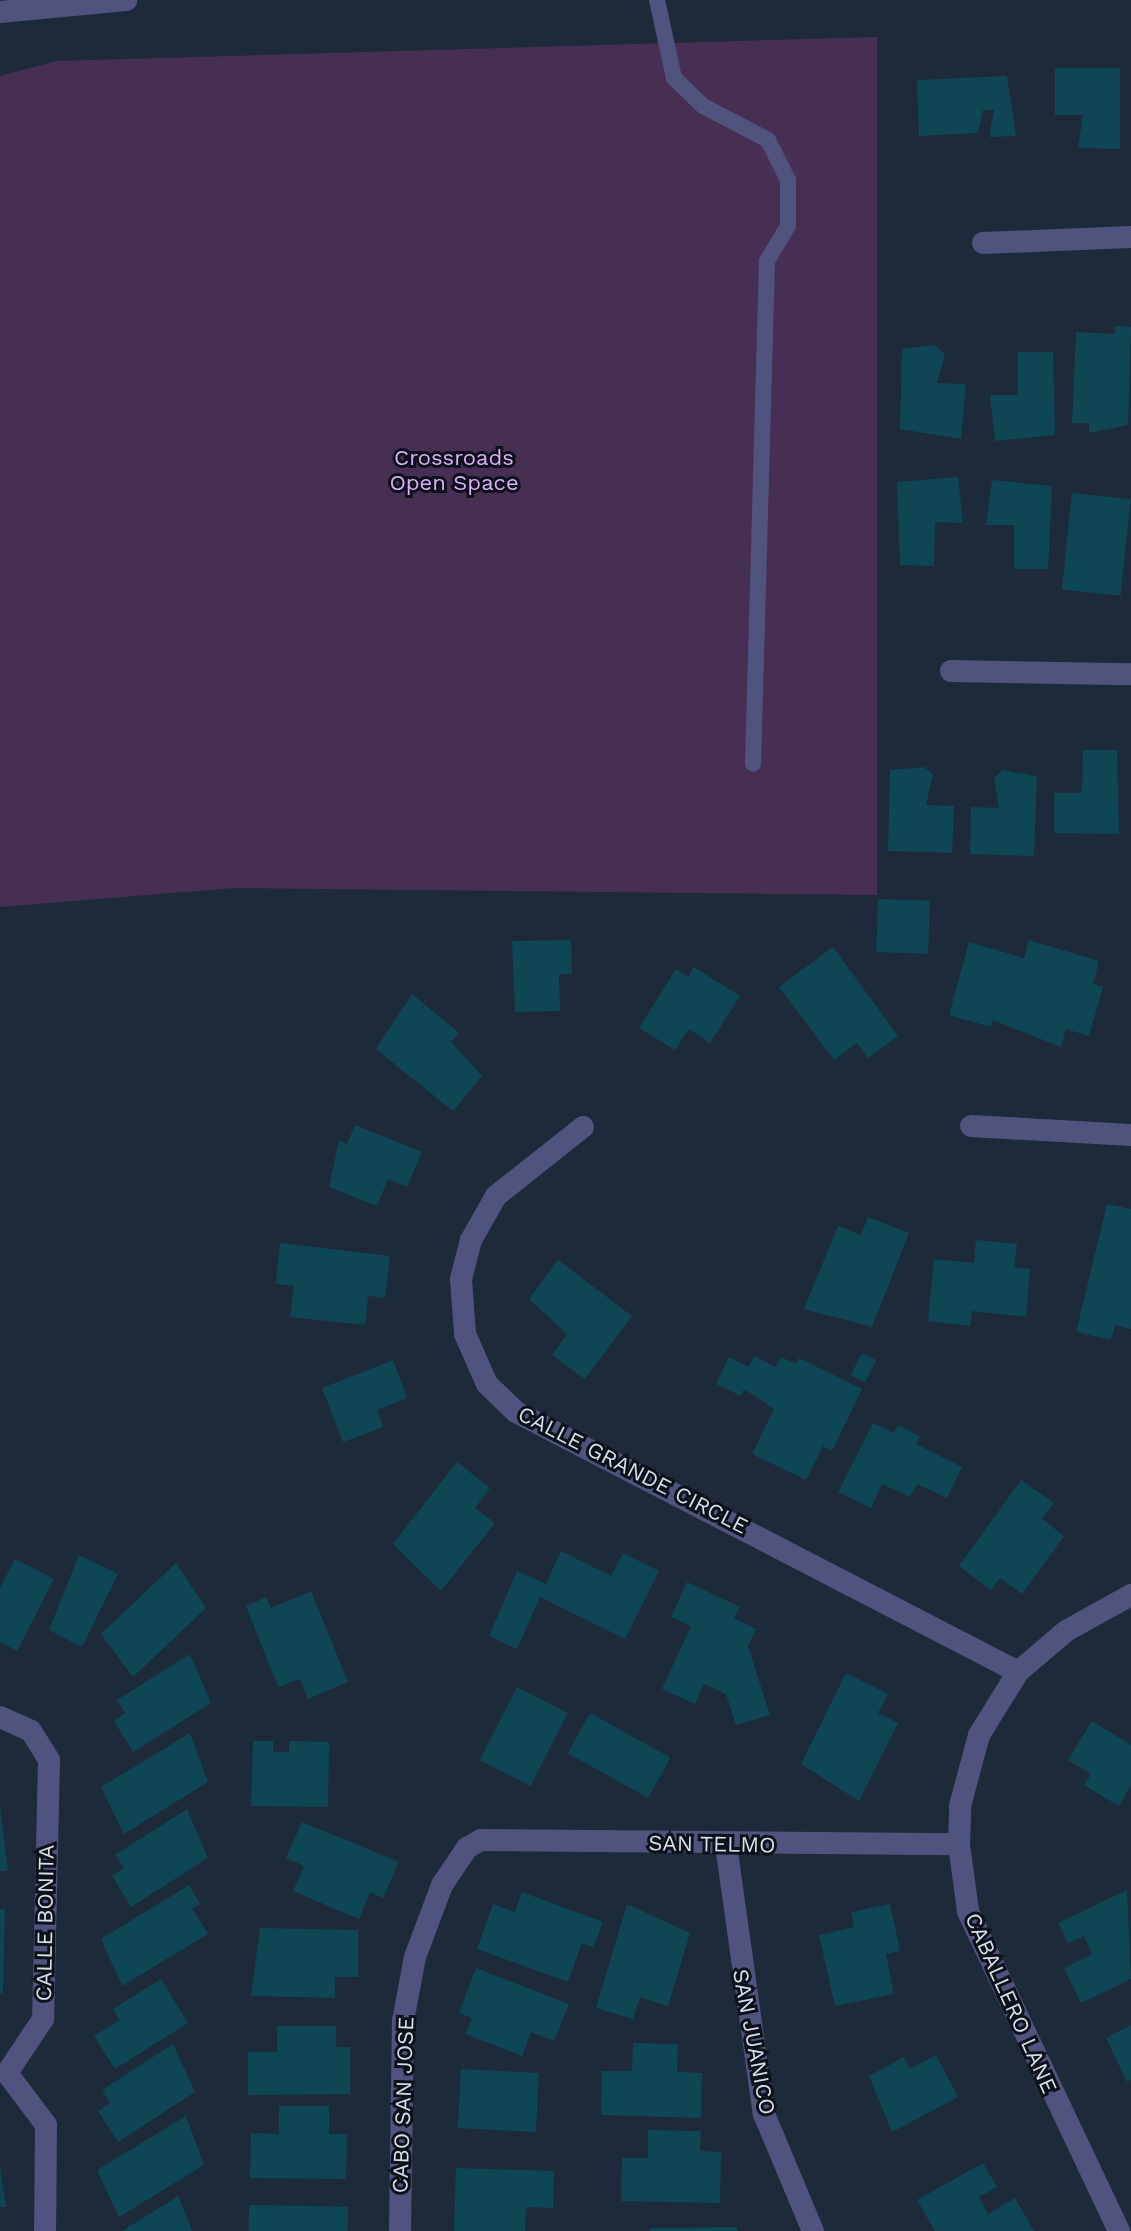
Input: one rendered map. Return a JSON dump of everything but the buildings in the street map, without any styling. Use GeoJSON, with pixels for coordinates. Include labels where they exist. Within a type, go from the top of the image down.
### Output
{"type":"FeatureCollection","features":[{"type":"Feature","properties":{"kind":"street"},"geometry":{"type":"LineString","coordinates":[[0,12],[126,0]]}},
{"type":"Feature","properties":{"kind":"street"},"geometry":{"type":"LineString","coordinates":[[983,243],[1131,237]]}},
{"type":"Feature","properties":{"kind":"street"},"geometry":{"type":"LineString","coordinates":[[951,671],[1131,674]]}},
{"type":"Feature","properties":{"kind":"street"},"geometry":{"type":"LineString","coordinates":[[971,1126],[1131,1135]]}},
{"type":"Feature","properties":{"kind":"street","name":"CALLE GRANDE CIRCLE"},"geometry":{"type":"LineString","coordinates":[[583,1127],[496,1196],[471,1240],[461,1279],[465,1334],[487,1384],[516,1412],[1018,1672]]}},
{"type":"Feature","properties":{"kind":"street","name":"CABALLERO LANE"},"geometry":{"type":"LineString","coordinates":[[1119,2231],[968,1911],[959,1844],[960,1806],[979,1735],[1018,1672],[1066,1631],[1131,1595]]}},
{"type":"Feature","properties":{"kind":"street","name":"CALLE BONITA"},"geometry":{"type":"LineString","coordinates":[[0,1717],[39,1738],[49,1760],[43,2019],[4,2072],[46,2125],[45,2231]]}},
{"type":"Feature","properties":{"kind":"street","name":"SAN TELMO"},"geometry":{"type":"LineString","coordinates":[[467,1848],[481,1840],[726,1845],[959,1844]]}},
{"type":"Feature","properties":{"kind":"street","name":"SAN JUANICO"},"geometry":{"type":"LineString","coordinates":[[726,1845],[764,2114],[813,2231]]}},
{"type":"Feature","properties":{"kind":"street","name":"CABO SAN JOSE"},"geometry":{"type":"LineString","coordinates":[[400,2231],[403,2021],[415,1957],[442,1885],[467,1848]]}},
{"type":"Feature","properties":{"kind":"lane"},"geometry":{"type":"LineString","coordinates":[[657,0],[674,78],[703,106],[768,140],[788,180],[788,226],[767,261],[753,764]]}},
{"type":"Feature","properties":{"kind":"green space","name":"Crossroads Open Space"},"geometry":{"type":"Polygon","coordinates":[[[877,37],[877,895],[234,888],[0,907],[0,76],[56,61],[877,37]]]}}]}
